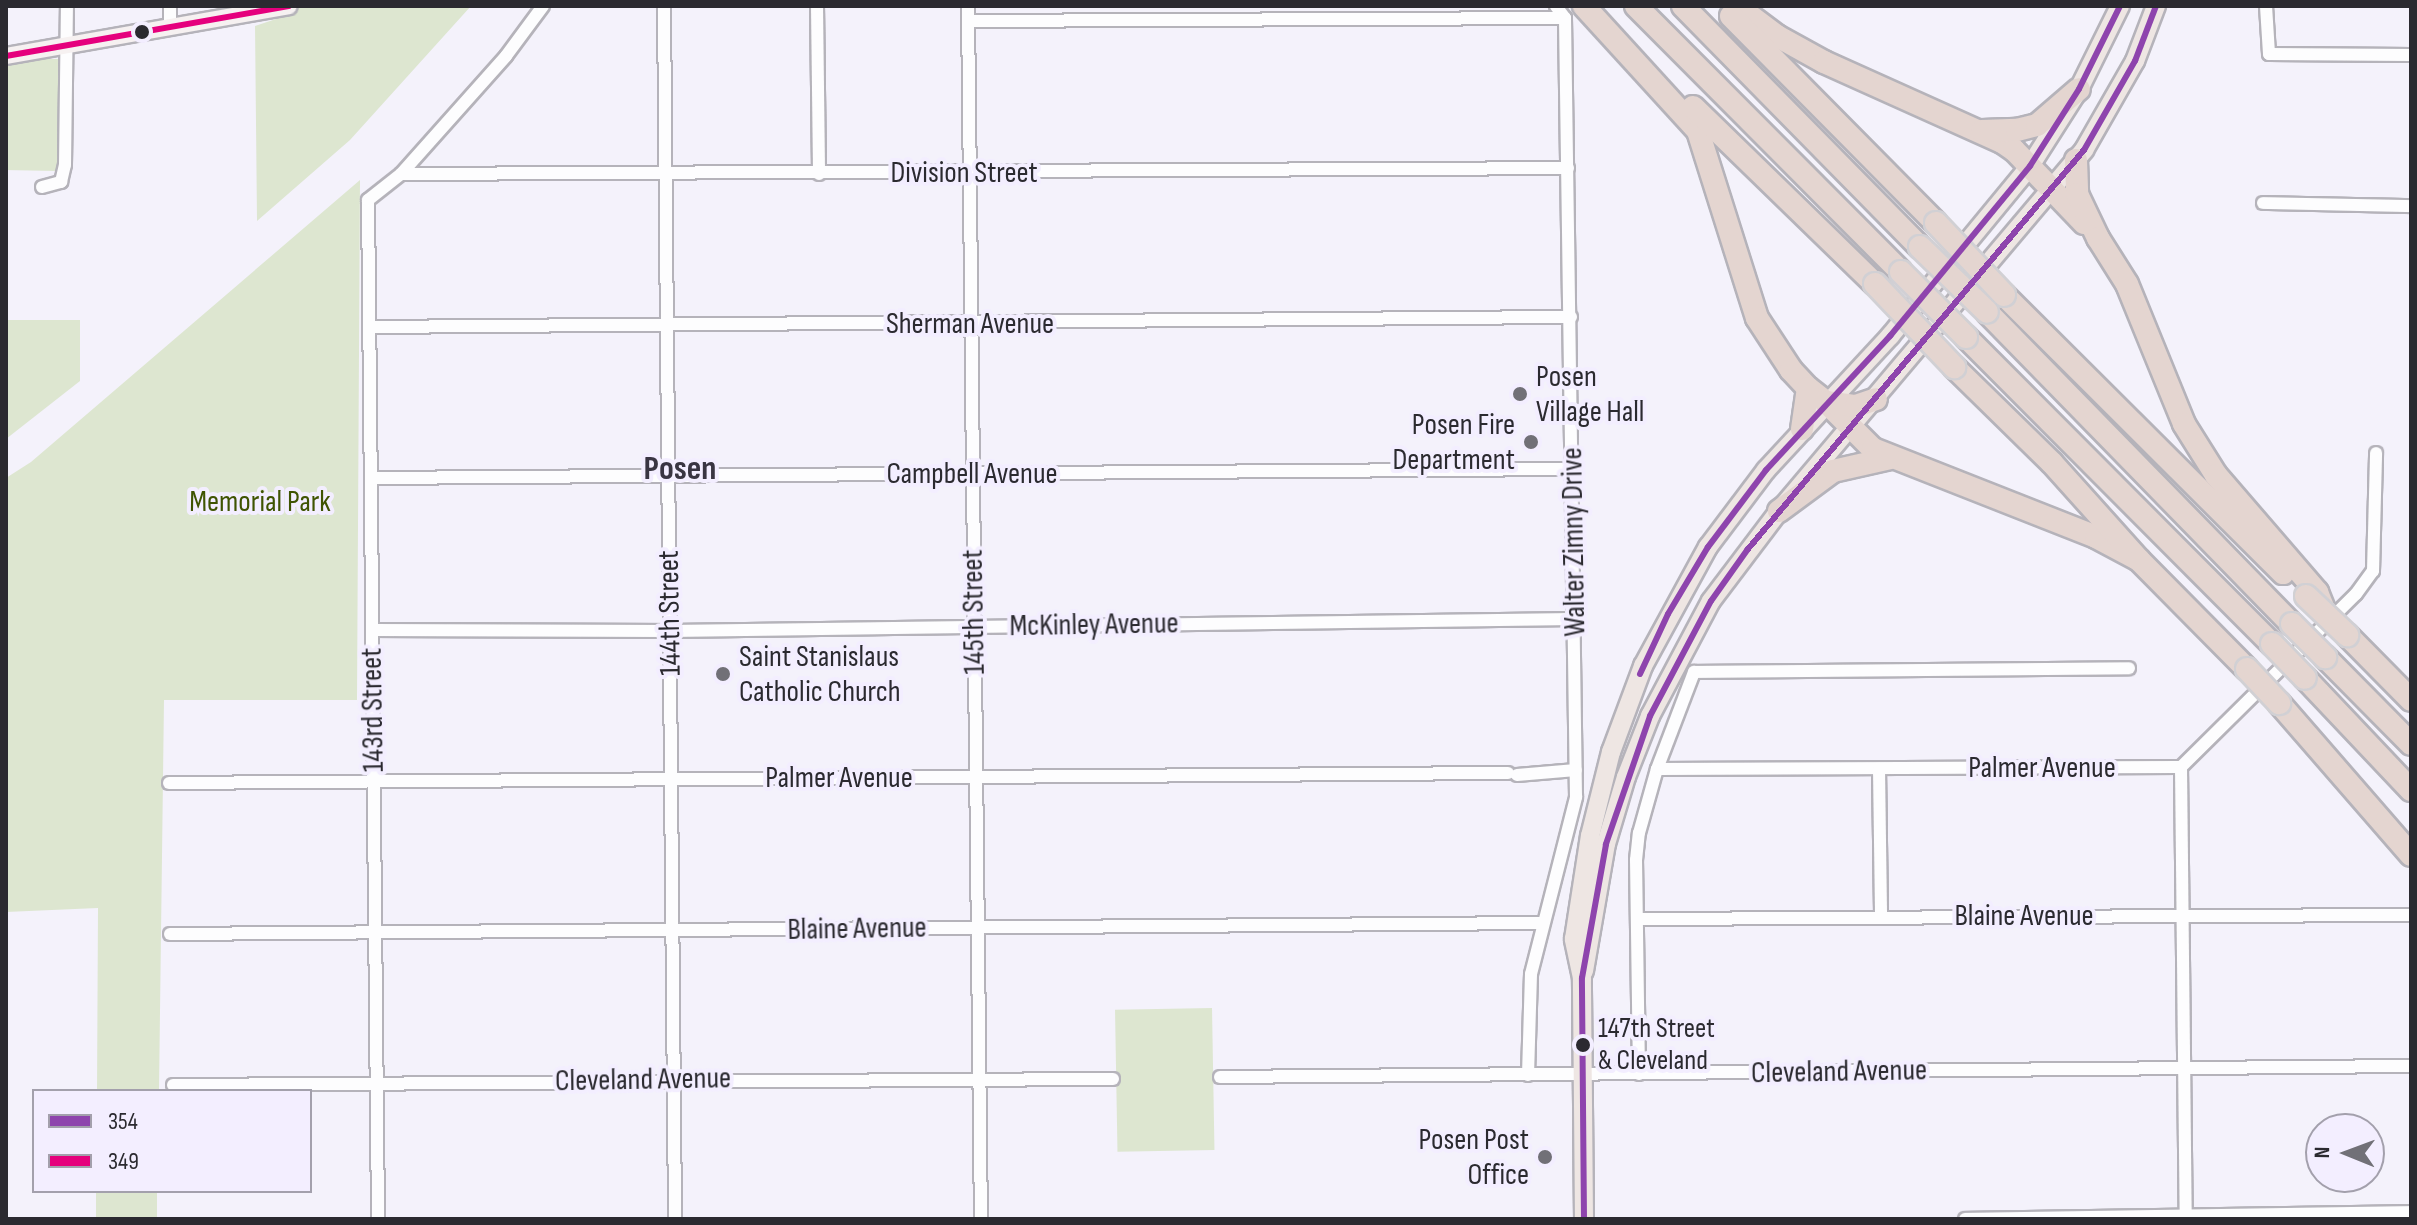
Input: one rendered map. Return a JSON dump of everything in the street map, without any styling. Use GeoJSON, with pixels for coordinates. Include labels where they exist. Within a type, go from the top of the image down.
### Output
{"type":"FeatureCollection","features":[{"type":"Feature","properties":{"kind":"highway"},"geometry":{"type":"LineString","coordinates":[[1594,6],[2052,463],[2139,560],[2279,703],[2411,855]]}},
{"type":"Feature","properties":{"kind":"highway"},"geometry":{"type":"LineString","coordinates":[[1636,6],[2272,644],[2411,790]]}},
{"type":"Feature","properties":{"kind":"highway"},"geometry":{"type":"LineString","coordinates":[[1683,6],[2411,744]]}},
{"type":"Feature","properties":{"kind":"highway"},"geometry":{"type":"LineString","coordinates":[[1722,6],[2004,295],[2311,594]]}},
{"type":"Feature","properties":{"kind":"highway"},"geometry":{"type":"LineString","coordinates":[[1737,6],[1797,48],[1978,130],[2014,150],[2098,238]]}},
{"type":"Feature","properties":{"kind":"highway"},"geometry":{"type":"LineString","coordinates":[[1574,12],[1698,131],[1757,318],[1791,370],[1808,388],[1873,449],[1890,458],[2096,537],[2139,560]]}},
{"type":"Feature","properties":{"kind":"highway"},"geometry":{"type":"LineString","coordinates":[[1978,130],[2017,130],[2037,125],[2079,89]]}},
{"type":"Feature","properties":{"kind":"highway"},"geometry":{"type":"LineString","coordinates":[[2076,160],[2077,194],[2098,238],[2127,284],[2162,374],[2199,452],[2327,616],[2411,700]]}},
{"type":"Feature","properties":{"kind":"highway"},"geometry":{"type":"LineString","coordinates":[[1802,429],[1808,388]]}},
{"type":"Feature","properties":{"kind":"highway"},"geometry":{"type":"LineString","coordinates":[[1826,402],[1856,406],[1876,399]]}},
{"type":"Feature","properties":{"kind":"highway"},"geometry":{"type":"LineString","coordinates":[[1779,511],[1833,471],[1890,458]]}},
{"type":"Feature","properties":{"kind":"main road"},"geometry":{"type":"LineString","coordinates":[[6,56],[170,27],[219,12],[289,6]]}},
{"type":"Feature","properties":{"kind":"main road"},"geometry":{"type":"LineString","coordinates":[[1582,978],[1574,939],[1590,836],[1611,752],[1643,666],[1708,547],[1802,429],[1890,336],[2030,166],[2079,89],[2120,6]]}},
{"type":"Feature","properties":{"kind":"main road"},"geometry":{"type":"LineString","coordinates":[[1584,1219],[1582,978],[1606,844],[1650,716],[1711,601],[1779,511],[2076,160],[2135,61],[2156,6]]}},
{"type":"Feature","properties":{"kind":"street"},"geometry":{"type":"LineString","coordinates":[[42,187],[61,182],[65,165],[67,6]]}},
{"type":"Feature","properties":{"kind":"street"},"geometry":{"type":"LineString","coordinates":[[170,6],[170,27]]}},
{"type":"Feature","properties":{"kind":"street"},"geometry":{"type":"LineString","coordinates":[[401,174],[506,56],[543,6]]}},
{"type":"Feature","properties":{"kind":"street","name":"144th Street"},"geometry":{"type":"LineString","coordinates":[[664,6],[675,1219]]}},
{"type":"Feature","properties":{"kind":"street"},"geometry":{"type":"LineString","coordinates":[[817,6],[819,174]]}},
{"type":"Feature","properties":{"kind":"street","name":"145th Street"},"geometry":{"type":"LineString","coordinates":[[968,6],[981,1219]]}},
{"type":"Feature","properties":{"kind":"street"},"geometry":{"type":"LineString","coordinates":[[1556,6],[1574,12]]}},
{"type":"Feature","properties":{"kind":"street"},"geometry":{"type":"LineString","coordinates":[[2266,6],[2269,54],[2411,55]]}},
{"type":"Feature","properties":{"kind":"street"},"geometry":{"type":"LineString","coordinates":[[968,21],[1574,12]]}},
{"type":"Feature","properties":{"kind":"street","name":"Walter Zimny Drive"},"geometry":{"type":"LineString","coordinates":[[1528,1075],[1531,974],[1576,797],[1568,168],[1574,12]]}},
{"type":"Feature","properties":{"kind":"street","name":"Division Street"},"geometry":{"type":"LineString","coordinates":[[401,174],[1568,168]]}},
{"type":"Feature","properties":{"kind":"street","name":"143rd Street"},"geometry":{"type":"LineString","coordinates":[[378,1219],[368,200],[401,174]]}},
{"type":"Feature","properties":{"kind":"street"},"geometry":{"type":"LineString","coordinates":[[2263,203],[2411,206]]}},
{"type":"Feature","properties":{"kind":"street","name":"Sherman Avenue"},"geometry":{"type":"LineString","coordinates":[[370,327],[970,325],[1571,317]]}},
{"type":"Feature","properties":{"kind":"street"},"geometry":{"type":"LineString","coordinates":[[2186,1217],[2181,767],[2356,594],[2373,571],[2376,453]]}},
{"type":"Feature","properties":{"kind":"street","name":"Campbell Avenue"},"geometry":{"type":"LineString","coordinates":[[372,478],[1572,469]]}},
{"type":"Feature","properties":{"kind":"street","name":"McKinley Avenue"},"geometry":{"type":"LineString","coordinates":[[372,630],[670,631],[1575,619]]}},
{"type":"Feature","properties":{"kind":"street"},"geometry":{"type":"LineString","coordinates":[[1639,1074],[1639,833],[1657,769],[1694,672],[2129,668]]}},
{"type":"Feature","properties":{"kind":"street","name":"Palmer Avenue"},"geometry":{"type":"LineString","coordinates":[[1657,769],[2181,767]]}},
{"type":"Feature","properties":{"kind":"street"},"geometry":{"type":"LineString","coordinates":[[1879,769],[1881,916]]}},
{"type":"Feature","properties":{"kind":"street","name":"Palmer Avenue"},"geometry":{"type":"LineString","coordinates":[[169,783],[1512,774],[1576,770]]}},
{"type":"Feature","properties":{"kind":"street","name":"Blaine Avenue"},"geometry":{"type":"LineString","coordinates":[[1637,919],[2411,915]]}},
{"type":"Feature","properties":{"kind":"street","name":"Blaine Avenue"},"geometry":{"type":"LineString","coordinates":[[170,934],[1543,923]]}},
{"type":"Feature","properties":{"kind":"street","name":"Cleveland Avenue"},"geometry":{"type":"LineString","coordinates":[[1220,1077],[2411,1066]]}},
{"type":"Feature","properties":{"kind":"street","name":"Cleveland Avenue"},"geometry":{"type":"LineString","coordinates":[[173,1085],[674,1079],[1113,1079]]}},
{"type":"Feature","properties":{"kind":"street"},"geometry":{"type":"LineString","coordinates":[[1965,1219],[2411,1212]]}},
{"type":"Feature","properties":{"kind":"green space"},"geometry":{"type":"Polygon","coordinates":[[[276,6],[471,6],[350,140],[257,221],[255,26],[276,19],[276,6]]]}},
{"type":"Feature","properties":{"kind":"green space"},"geometry":{"type":"Polygon","coordinates":[[[6,58],[59,59],[57,171],[6,170],[6,58]]]}},
{"type":"Feature","properties":{"kind":"green space","name":"Memorial Park"},"geometry":{"type":"Polygon","coordinates":[[[360,180],[357,700],[164,700],[159,1089],[97,1089],[98,908],[6,912],[6,478],[31,462],[360,180]]]}},
{"type":"Feature","properties":{"kind":"green space"},"geometry":{"type":"Polygon","coordinates":[[[6,320],[80,320],[80,381],[6,439],[6,320]]]}},
{"type":"Feature","properties":{"kind":"green space"},"geometry":{"type":"Polygon","coordinates":[[[1212,1008],[1214,1150],[1117,1152],[1115,1010],[1212,1008]]]}},
{"type":"Feature","properties":{"kind":"green space"},"geometry":{"type":"Polygon","coordinates":[[[96,1193],[157,1193],[157,1219],[96,1219],[96,1193]]]}},
{"type":"Feature","properties":{"kind":"transit line","name":"349"},"geometry":{"type":"LineString","coordinates":[[6,56],[289,6]]}},
{"type":"Feature","properties":{"kind":"transit line","name":"354"},"geometry":{"type":"LineString","coordinates":[[1640,674],[1668,614],[1708,547],[1766,470],[1890,336],[2030,166],[2079,89],[2120,6]]}},
{"type":"Feature","properties":{"kind":"transit line","name":"354"},"geometry":{"type":"LineString","coordinates":[[1584,1219],[1582,978],[1606,844],[1650,716],[1711,601],[1748,549],[2084,150],[2135,61],[2156,6]]}},
{"type":"Feature","properties":{"kind":"place","name":"Posen Village Hall"},"geometry":{"type":"Point","coordinates":[1520,394]}},
{"type":"Feature","properties":{"kind":"place","name":"Posen Fire Department"},"geometry":{"type":"Point","coordinates":[1531,442]}},
{"type":"Feature","properties":{"kind":"place","name":"Saint Stanislaus Catholic Church"},"geometry":{"type":"Point","coordinates":[723,674]}},
{"type":"Feature","properties":{"kind":"place","name":"147th Street & Cleveland"},"geometry":{"type":"Point","coordinates":[1583,1045]}},
{"type":"Feature","properties":{"kind":"place","name":"Posen Post Office"},"geometry":{"type":"Point","coordinates":[1545,1157]}},
{"type":"Feature","properties":{"kind":"district","name":"Posen"},"geometry":{"type":"Point","coordinates":[680,469]}}]}
